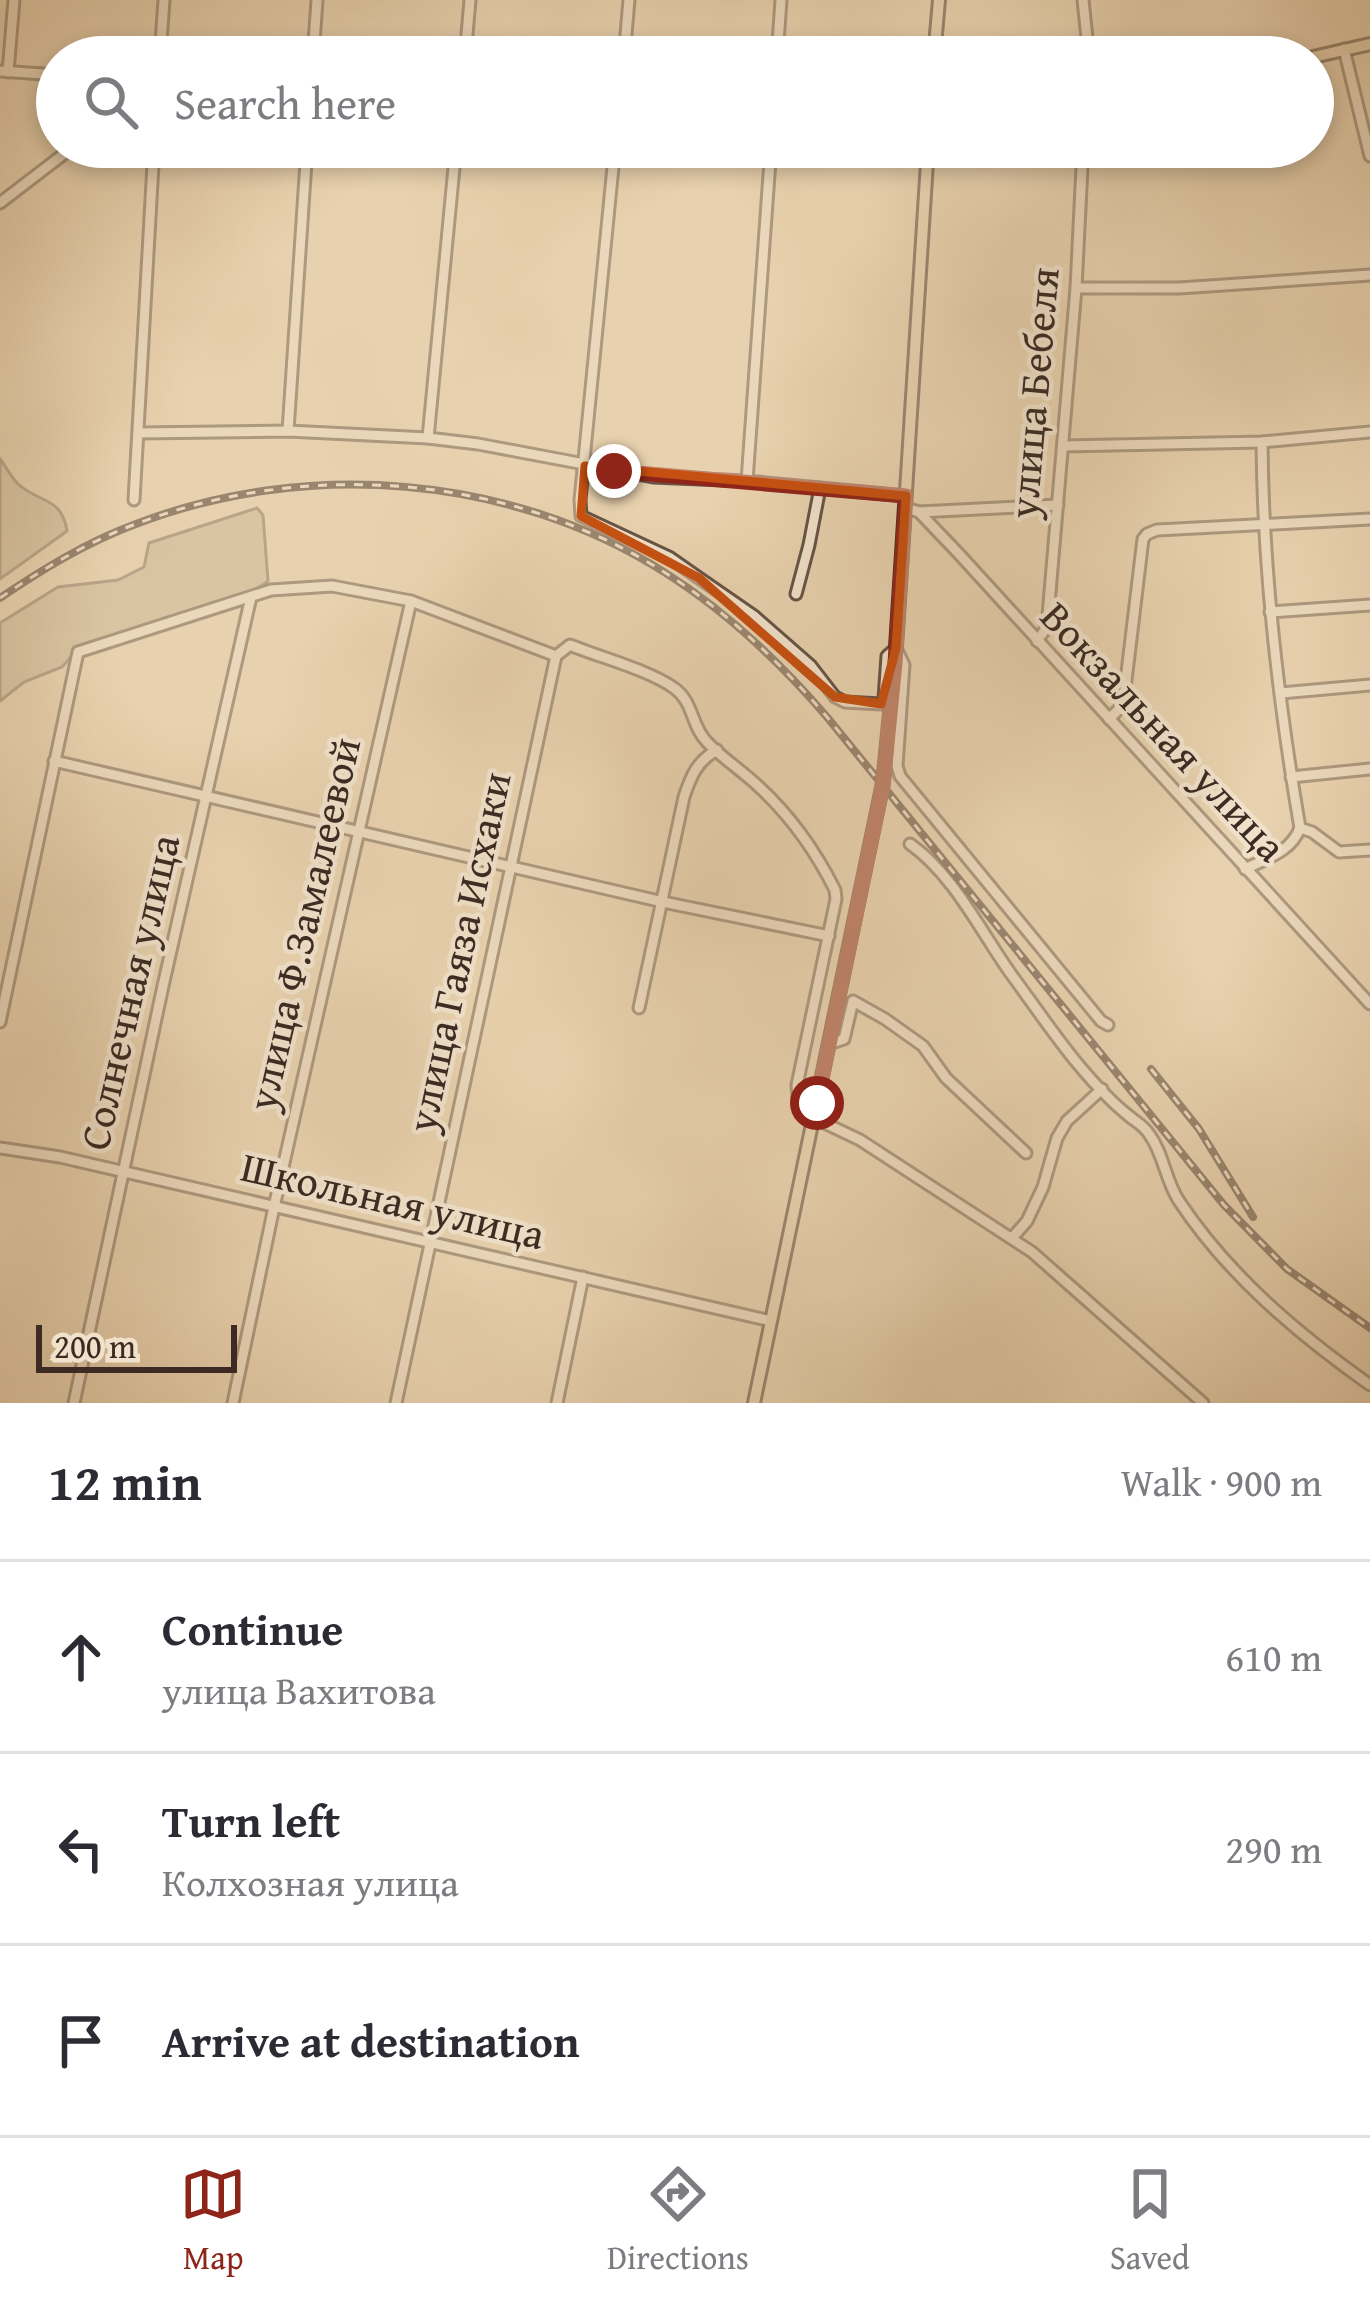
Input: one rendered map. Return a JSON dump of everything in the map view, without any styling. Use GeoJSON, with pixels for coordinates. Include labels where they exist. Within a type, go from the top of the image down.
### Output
{"type":"FeatureCollection","features":[{"type":"Feature","properties":{"kind":"main road"},"geometry":{"type":"LineString","coordinates":[[935,36],[938,0]]}},
{"type":"Feature","properties":{"kind":"main road"},"geometry":{"type":"LineString","coordinates":[[1334,52],[1370,44]]}},
{"type":"Feature","properties":{"kind":"main road"},"geometry":{"type":"LineString","coordinates":[[754,1403],[878,814],[910,505],[927,168]]}},
{"type":"Feature","properties":{"kind":"street"},"geometry":{"type":"LineString","coordinates":[[14,0],[4,71],[36,73]]}},
{"type":"Feature","properties":{"kind":"street"},"geometry":{"type":"LineString","coordinates":[[161,36],[164,0]]}},
{"type":"Feature","properties":{"kind":"street"},"geometry":{"type":"LineString","coordinates":[[314,36],[317,0]]}},
{"type":"Feature","properties":{"kind":"street"},"geometry":{"type":"LineString","coordinates":[[467,36],[470,0]]}},
{"type":"Feature","properties":{"kind":"street"},"geometry":{"type":"LineString","coordinates":[[626,36],[629,0]]}},
{"type":"Feature","properties":{"kind":"street"},"geometry":{"type":"LineString","coordinates":[[778,36],[781,0]]}},
{"type":"Feature","properties":{"kind":"street"},"geometry":{"type":"LineString","coordinates":[[1083,0],[1087,36]]}},
{"type":"Feature","properties":{"kind":"street"},"geometry":{"type":"LineString","coordinates":[[1344,49],[1370,156]]}},
{"type":"Feature","properties":{"kind":"street"},"geometry":{"type":"LineString","coordinates":[[0,203],[46,168]]}},
{"type":"Feature","properties":{"kind":"street"},"geometry":{"type":"LineString","coordinates":[[134,500],[153,168]]}},
{"type":"Feature","properties":{"kind":"street"},"geometry":{"type":"LineString","coordinates":[[289,431],[306,168]]}},
{"type":"Feature","properties":{"kind":"street"},"geometry":{"type":"LineString","coordinates":[[428,438],[454,168]]}},
{"type":"Feature","properties":{"kind":"street"},"geometry":{"type":"LineString","coordinates":[[613,168],[581,516],[669,557],[736,603],[811,666],[835,697],[845,702],[881,704],[887,656],[896,648],[904,665],[900,776],[1108,1025]]}},
{"type":"Feature","properties":{"kind":"street"},"geometry":{"type":"LineString","coordinates":[[747,481],[769,168]]}},
{"type":"Feature","properties":{"kind":"street","name":"улица Бебеля"},"geometry":{"type":"LineString","coordinates":[[1037,641],[1047,627],[1082,168]]}},
{"type":"Feature","properties":{"kind":"street"},"geometry":{"type":"LineString","coordinates":[[1076,288],[1180,288],[1370,275]]}},
{"type":"Feature","properties":{"kind":"street"},"geometry":{"type":"LineString","coordinates":[[139,433],[289,431],[428,438],[653,476],[820,488],[910,505],[1058,505]]}},
{"type":"Feature","properties":{"kind":"street"},"geometry":{"type":"LineString","coordinates":[[1063,446],[1262,442],[1370,432]]}},
{"type":"Feature","properties":{"kind":"street"},"geometry":{"type":"LineString","coordinates":[[1245,869],[1292,843],[1300,828],[1270,612],[1262,442]]}},
{"type":"Feature","properties":{"kind":"street"},"geometry":{"type":"LineString","coordinates":[[796,593],[820,488]]}},
{"type":"Feature","properties":{"kind":"street","name":"Вокзальная улица"},"geometry":{"type":"LineString","coordinates":[[910,505],[1370,1004]]}},
{"type":"Feature","properties":{"kind":"street"},"geometry":{"type":"LineString","coordinates":[[1109,719],[1124,697],[1147,534],[1370,519]]}},
{"type":"Feature","properties":{"kind":"street"},"geometry":{"type":"LineString","coordinates":[[0,1022],[78,652],[271,590],[332,586],[410,601],[556,656],[570,645],[670,684],[686,697],[698,730],[805,838],[836,898],[797,1085],[798,1097],[817,1103]]}},
{"type":"Feature","properties":{"kind":"street","name":"Солнечная улица"},"geometry":{"type":"LineString","coordinates":[[74,1403],[251,597]]}},
{"type":"Feature","properties":{"kind":"street","name":"улица Ф.Замалеевой"},"geometry":{"type":"LineString","coordinates":[[233,1403],[410,601]]}},
{"type":"Feature","properties":{"kind":"street"},"geometry":{"type":"LineString","coordinates":[[1270,612],[1370,605]]}},
{"type":"Feature","properties":{"kind":"street","name":"улица Гаяза Исхаки"},"geometry":{"type":"LineString","coordinates":[[396,1403],[556,656]]}},
{"type":"Feature","properties":{"kind":"street"},"geometry":{"type":"LineString","coordinates":[[1281,693],[1370,685]]}},
{"type":"Feature","properties":{"kind":"street"},"geometry":{"type":"LineString","coordinates":[[639,1008],[689,780],[704,758],[716,751]]}},
{"type":"Feature","properties":{"kind":"street"},"geometry":{"type":"LineString","coordinates":[[54,761],[662,902],[829,936]]}},
{"type":"Feature","properties":{"kind":"street"},"geometry":{"type":"LineString","coordinates":[[1291,777],[1370,769]]}},
{"type":"Feature","properties":{"kind":"street"},"geometry":{"type":"LineString","coordinates":[[1300,828],[1339,852],[1370,850]]}},
{"type":"Feature","properties":{"kind":"street"},"geometry":{"type":"LineString","coordinates":[[910,844],[964,903],[1076,1062],[1149,1133],[1176,1196],[1200,1231],[1295,1329],[1370,1385]]}},
{"type":"Feature","properties":{"kind":"street"},"geometry":{"type":"LineString","coordinates":[[830,1044],[844,1039],[853,1001],[866,1007],[923,1046],[946,1078],[1026,1153]]}},
{"type":"Feature","properties":{"kind":"street"},"geometry":{"type":"LineString","coordinates":[[1012,1238],[1027,1221],[1043,1187],[1067,1121],[1102,1089]]}},
{"type":"Feature","properties":{"kind":"street"},"geometry":{"type":"LineString","coordinates":[[814,1118],[860,1140],[1032,1252],[1203,1403]]}},
{"type":"Feature","properties":{"kind":"street","name":"Школьная улица"},"geometry":{"type":"LineString","coordinates":[[0,1148],[60,1157],[771,1321]]}},
{"type":"Feature","properties":{"kind":"street"},"geometry":{"type":"LineString","coordinates":[[557,1403],[583,1277]]}},
{"type":"Feature","properties":{"kind":"highlighted area"},"geometry":{"type":"Polygon","coordinates":[[[585,466],[906,496],[896,648],[881,704],[835,697],[699,578],[581,516],[585,466]]]}},
{"type":"Feature","properties":{"kind":"shaded area"},"geometry":{"type":"Polygon","coordinates":[[[0,459],[18,484],[55,506],[67,531],[0,579],[0,459]]]}},
{"type":"Feature","properties":{"kind":"shaded area"},"geometry":{"type":"Polygon","coordinates":[[[257,508],[263,515],[268,581],[250,594],[78,649],[62,667],[24,682],[0,701],[0,623],[58,587],[118,580],[144,567],[149,543],[257,508]]]}},
{"type":"Feature","properties":{"kind":"railway"},"geometry":{"type":"LineString","coordinates":[[0,598],[118,531],[201,503],[268,490],[406,487],[474,497],[540,514],[604,539],[709,603],[790,676],[1224,1205],[1287,1269],[1370,1328]]}},
{"type":"Feature","properties":{"kind":"railway"},"geometry":{"type":"LineString","coordinates":[[1151,1069],[1199,1129],[1253,1217]]}},
{"type":"Feature","properties":{"kind":"route"},"geometry":{"type":"LineString","coordinates":[[614,471],[906,496],[883,784],[817,1103]]}}]}
